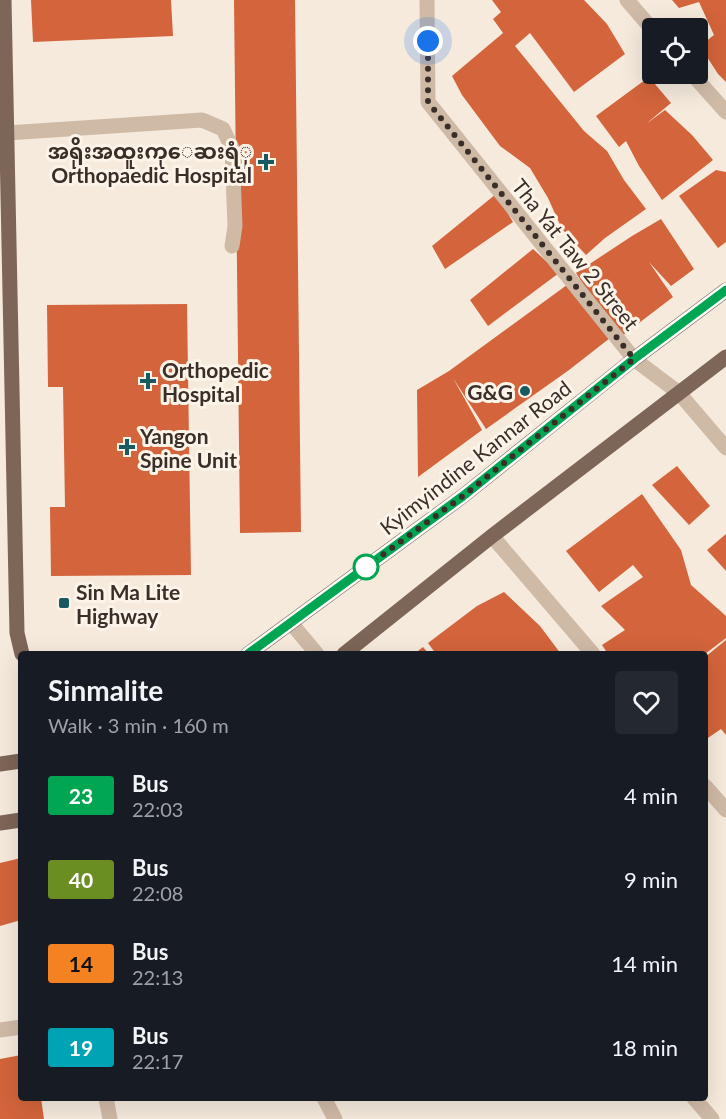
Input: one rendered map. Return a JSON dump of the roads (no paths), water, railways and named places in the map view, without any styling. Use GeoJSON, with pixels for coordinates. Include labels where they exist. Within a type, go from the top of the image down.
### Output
{"type":"FeatureCollection","features":[{"type":"Feature","properties":{"kind":"main road"},"geometry":{"type":"LineString","coordinates":[[4,0],[3,108],[7,134],[5,304],[17,633],[21,651]]}},
{"type":"Feature","properties":{"kind":"main road","name":"Kyimyindine Kannar Road"},"geometry":{"type":"LineString","coordinates":[[252,651],[463,496],[634,359],[726,290]]}},
{"type":"Feature","properties":{"kind":"main road"},"geometry":{"type":"LineString","coordinates":[[348,651],[492,536],[726,357]]}},
{"type":"Feature","properties":{"kind":"main road"},"geometry":{"type":"LineString","coordinates":[[0,764],[18,761]]}},
{"type":"Feature","properties":{"kind":"main road"},"geometry":{"type":"LineString","coordinates":[[0,823],[18,820]]}},
{"type":"Feature","properties":{"kind":"street","name":"Tha Yat Taw 2 Street"},"geometry":{"type":"LineString","coordinates":[[427,0],[428,102],[634,359],[679,393],[726,448]]}},
{"type":"Feature","properties":{"kind":"street"},"geometry":{"type":"LineString","coordinates":[[627,0],[643,18]]}},
{"type":"Feature","properties":{"kind":"street"},"geometry":{"type":"LineString","coordinates":[[701,84],[726,112]]}},
{"type":"Feature","properties":{"kind":"street"},"geometry":{"type":"LineString","coordinates":[[7,134],[202,120],[223,129],[232,148],[235,226],[232,246]]}},
{"type":"Feature","properties":{"kind":"street"},"geometry":{"type":"LineString","coordinates":[[492,536],[590,651]]}},
{"type":"Feature","properties":{"kind":"street"},"geometry":{"type":"LineString","coordinates":[[291,623],[314,651]]}},
{"type":"Feature","properties":{"kind":"street"},"geometry":{"type":"LineString","coordinates":[[708,789],[726,810]]}},
{"type":"Feature","properties":{"kind":"street"},"geometry":{"type":"LineString","coordinates":[[0,1030],[18,1027]]}},
{"type":"Feature","properties":{"kind":"street"},"geometry":{"type":"LineString","coordinates":[[107,1101],[110,1119]]}},
{"type":"Feature","properties":{"kind":"street"},"geometry":{"type":"LineString","coordinates":[[326,1101],[335,1119]]}},
{"type":"Feature","properties":{"kind":"street"},"geometry":{"type":"LineString","coordinates":[[697,1101],[712,1119]]}},
{"type":"Feature","properties":{"kind":"place","name":"အရိုးအထူးကုေဆးရံု Orthopaedic Hospital"},"geometry":{"type":"Point","coordinates":[266,162]}},
{"type":"Feature","properties":{"kind":"place","name":"Orthopedic Hospital"},"geometry":{"type":"Point","coordinates":[148,381]}},
{"type":"Feature","properties":{"kind":"place","name":"G&G"},"geometry":{"type":"Point","coordinates":[525,391]}},
{"type":"Feature","properties":{"kind":"place","name":"Yangon Spine Unit"},"geometry":{"type":"Point","coordinates":[127,447]}},
{"type":"Feature","properties":{"kind":"place","name":"Sin Ma Lite Highway"},"geometry":{"type":"Point","coordinates":[64,603]}}]}
